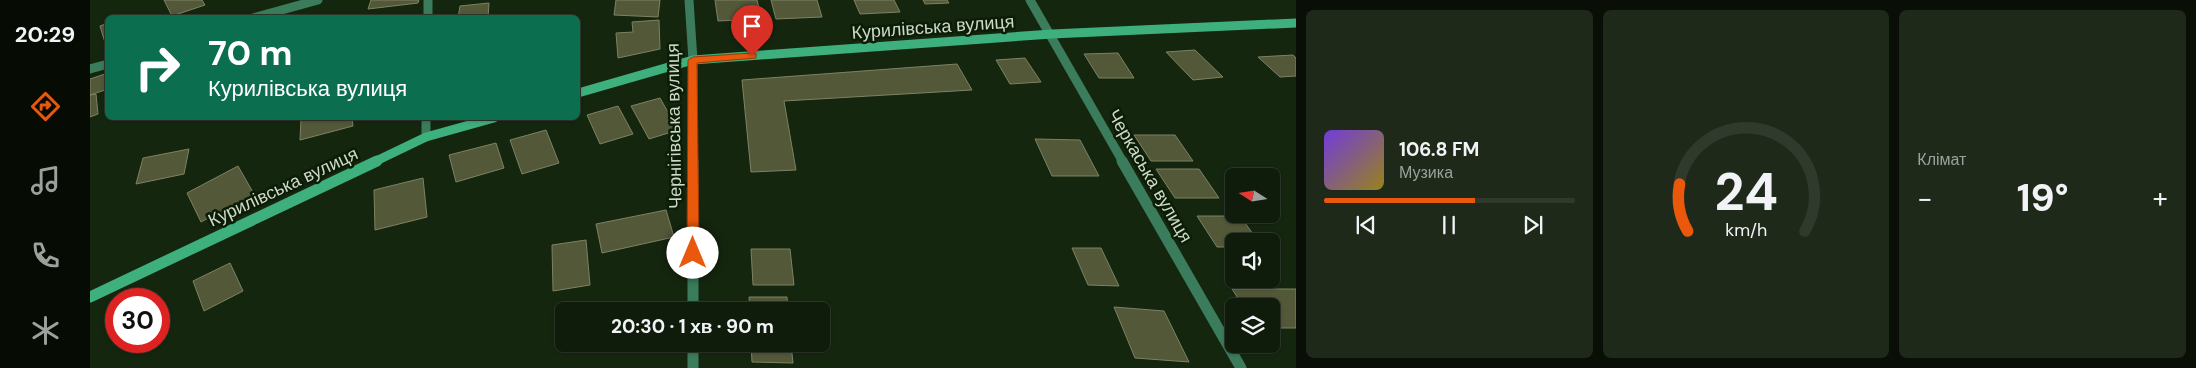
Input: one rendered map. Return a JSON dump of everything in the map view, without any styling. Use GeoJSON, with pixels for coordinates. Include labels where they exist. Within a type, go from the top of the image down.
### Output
{"type":"FeatureCollection","features":[{"type":"Feature","properties":{"kind":"main road","name":"Курилівська вулиця"},"geometry":{"type":"LineString","coordinates":[[580,92],[693,60],[1052,34],[1296,23]]}},
{"type":"Feature","properties":{"kind":"main road","name":"Курилівська вулиця"},"geometry":{"type":"LineString","coordinates":[[90,296],[426,137],[487,120]]}},
{"type":"Feature","properties":{"kind":"street"},"geometry":{"type":"LineString","coordinates":[[264,15],[318,0]]}},
{"type":"Feature","properties":{"kind":"street"},"geometry":{"type":"LineString","coordinates":[[428,0],[428,15]]}},
{"type":"Feature","properties":{"kind":"street","name":"Чернігівська вулиця"},"geometry":{"type":"LineString","coordinates":[[689,0],[693,60],[693,302]]}},
{"type":"Feature","properties":{"kind":"street","name":"Черкаська вулиця"},"geometry":{"type":"LineString","coordinates":[[1030,0],[1052,34],[1241,368]]}},
{"type":"Feature","properties":{"kind":"street"},"geometry":{"type":"LineString","coordinates":[[90,69],[105,65]]}},
{"type":"Feature","properties":{"kind":"street"},"geometry":{"type":"LineString","coordinates":[[426,120],[426,137]]}},
{"type":"Feature","properties":{"kind":"street"},"geometry":{"type":"LineString","coordinates":[[693,352],[693,368]]}},
{"type":"Feature","properties":{"kind":"building"},"geometry":{"type":"Polygon","coordinates":[[[164,0],[202,0],[205,5],[175,15],[172,15],[164,0]]]}},
{"type":"Feature","properties":{"kind":"building"},"geometry":{"type":"Polygon","coordinates":[[[371,0],[419,0],[418,3],[368,9],[371,0]]]}},
{"type":"Feature","properties":{"kind":"building"},"geometry":{"type":"Polygon","coordinates":[[[616,0],[660,0],[658,17],[614,15],[616,0]]]}},
{"type":"Feature","properties":{"kind":"building"},"geometry":{"type":"Polygon","coordinates":[[[715,0],[757,0],[762,19],[718,21],[715,0]]]}},
{"type":"Feature","properties":{"kind":"building"},"geometry":{"type":"Polygon","coordinates":[[[771,0],[817,0],[822,17],[776,19],[771,0]]]}},
{"type":"Feature","properties":{"kind":"building"},"geometry":{"type":"Polygon","coordinates":[[[854,0],[894,0],[900,12],[860,14],[854,0]]]}},
{"type":"Feature","properties":{"kind":"building"},"geometry":{"type":"Polygon","coordinates":[[[923,0],[947,0],[949,3],[925,4],[923,0]]]}},
{"type":"Feature","properties":{"kind":"building"},"geometry":{"type":"Polygon","coordinates":[[[489,3],[488,15],[458,15],[460,6],[489,3]]]}},
{"type":"Feature","properties":{"kind":"building"},"geometry":{"type":"Polygon","coordinates":[[[659,20],[660,49],[618,58],[616,33],[633,32],[632,22],[659,20]]]}},
{"type":"Feature","properties":{"kind":"building"},"geometry":{"type":"Polygon","coordinates":[[[105,24],[105,43],[100,26],[105,24]]]}},
{"type":"Feature","properties":{"kind":"building"},"geometry":{"type":"Polygon","coordinates":[[[1195,50],[1223,77],[1193,80],[1166,52],[1195,50]]]}},
{"type":"Feature","properties":{"kind":"building"},"geometry":{"type":"Polygon","coordinates":[[[1118,53],[1134,78],[1099,78],[1084,54],[1118,53]]]}},
{"type":"Feature","properties":{"kind":"building"},"geometry":{"type":"Polygon","coordinates":[[[1293,55],[1296,58],[1296,76],[1280,77],[1258,57],[1293,55]]]}},
{"type":"Feature","properties":{"kind":"building"},"geometry":{"type":"Polygon","coordinates":[[[1025,58],[1041,82],[1010,84],[996,60],[1025,58]]]}},
{"type":"Feature","properties":{"kind":"building"},"geometry":{"type":"Polygon","coordinates":[[[957,64],[972,90],[784,101],[796,170],[751,172],[742,80],[957,64]]]}},
{"type":"Feature","properties":{"kind":"building"},"geometry":{"type":"Polygon","coordinates":[[[105,74],[105,90],[90,95],[90,79],[105,74]]]}},
{"type":"Feature","properties":{"kind":"building"},"geometry":{"type":"Polygon","coordinates":[[[96,94],[98,114],[90,117],[90,95],[96,94]]]}},
{"type":"Feature","properties":{"kind":"building"},"geometry":{"type":"Polygon","coordinates":[[[660,98],[678,130],[649,139],[631,106],[660,98]]]}},
{"type":"Feature","properties":{"kind":"building"},"geometry":{"type":"Polygon","coordinates":[[[618,106],[633,134],[600,144],[587,115],[618,106]]]}},
{"type":"Feature","properties":{"kind":"building"},"geometry":{"type":"Polygon","coordinates":[[[301,120],[352,120],[353,126],[300,140],[301,120]]]}},
{"type":"Feature","properties":{"kind":"building"},"geometry":{"type":"Polygon","coordinates":[[[546,130],[559,163],[522,174],[510,140],[546,130]]]}},
{"type":"Feature","properties":{"kind":"building"},"geometry":{"type":"Polygon","coordinates":[[[1134,135],[1175,135],[1193,161],[1151,161],[1134,135]]]}},
{"type":"Feature","properties":{"kind":"building"},"geometry":{"type":"Polygon","coordinates":[[[1035,139],[1080,140],[1099,176],[1052,176],[1035,139]]]}},
{"type":"Feature","properties":{"kind":"building"},"geometry":{"type":"Polygon","coordinates":[[[496,143],[504,168],[456,182],[449,155],[496,143]]]}},
{"type":"Feature","properties":{"kind":"building"},"geometry":{"type":"Polygon","coordinates":[[[189,149],[184,174],[136,184],[143,158],[189,149]]]}},
{"type":"Feature","properties":{"kind":"building"},"geometry":{"type":"Polygon","coordinates":[[[238,166],[254,194],[201,222],[187,193],[238,166]]]}},
{"type":"Feature","properties":{"kind":"building"},"geometry":{"type":"Polygon","coordinates":[[[1156,169],[1199,169],[1219,198],[1175,198],[1156,169]]]}},
{"type":"Feature","properties":{"kind":"building"},"geometry":{"type":"Polygon","coordinates":[[[423,178],[427,217],[375,230],[374,190],[423,178]]]}},
{"type":"Feature","properties":{"kind":"building"},"geometry":{"type":"Polygon","coordinates":[[[666,210],[674,237],[602,253],[596,224],[666,210]]]}},
{"type":"Feature","properties":{"kind":"building"},"geometry":{"type":"Polygon","coordinates":[[[1197,216],[1225,216],[1225,223],[1245,223],[1252,233],[1225,233],[1225,247],[1217,247],[1197,216]]]}},
{"type":"Feature","properties":{"kind":"building"},"geometry":{"type":"Polygon","coordinates":[[[586,240],[590,285],[553,291],[552,245],[586,240]]]}},
{"type":"Feature","properties":{"kind":"building"},"geometry":{"type":"Polygon","coordinates":[[[1072,248],[1101,248],[1119,286],[1088,285],[1072,248]]]}},
{"type":"Feature","properties":{"kind":"building"},"geometry":{"type":"Polygon","coordinates":[[[751,249],[790,249],[794,285],[753,285],[751,249]]]}},
{"type":"Feature","properties":{"kind":"building"},"geometry":{"type":"Polygon","coordinates":[[[230,263],[243,291],[204,311],[193,281],[230,263]]]}},
{"type":"Feature","properties":{"kind":"building"},"geometry":{"type":"Polygon","coordinates":[[[1232,289],[1296,289],[1296,328],[1280,328],[1280,298],[1238,298],[1232,289]]]}},
{"type":"Feature","properties":{"kind":"building"},"geometry":{"type":"Polygon","coordinates":[[[749,297],[787,297],[787,302],[749,302],[749,297]]]}},
{"type":"Feature","properties":{"kind":"building"},"geometry":{"type":"Polygon","coordinates":[[[1114,307],[1164,311],[1189,362],[1135,358],[1114,307]]]}},
{"type":"Feature","properties":{"kind":"building"},"geometry":{"type":"Polygon","coordinates":[[[751,352],[792,352],[793,363],[752,362],[751,352]]]}},
{"type":"Feature","properties":{"kind":"route"},"geometry":{"type":"LineString","coordinates":[[693,253],[693,60],[752,56]]}}]}
